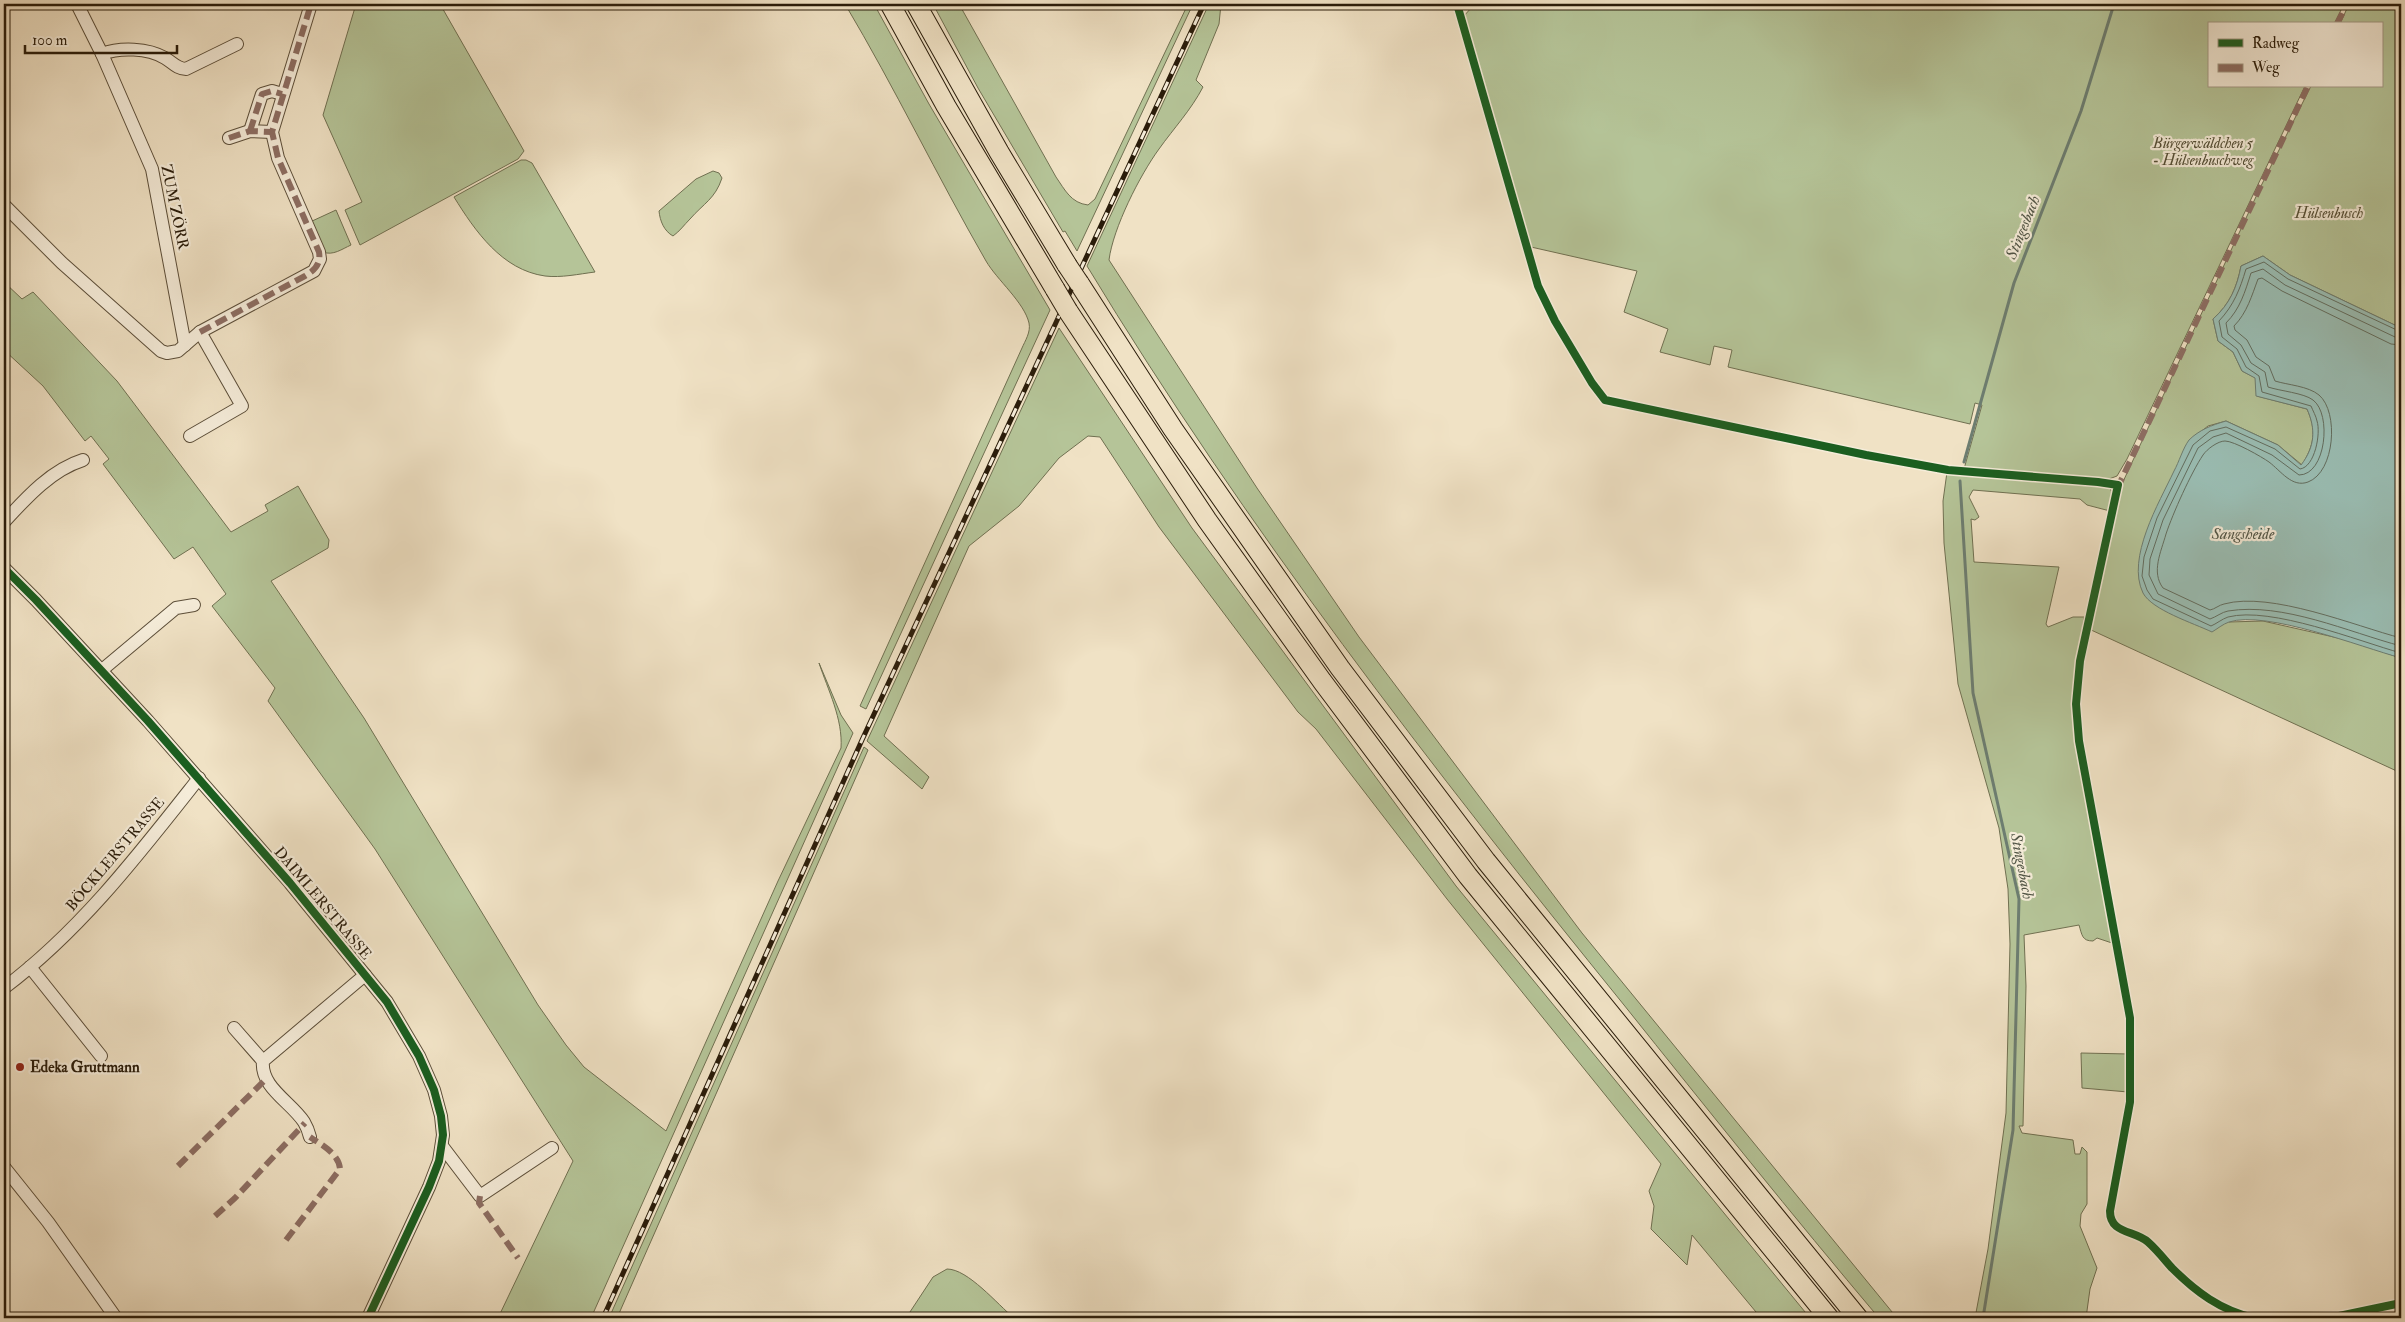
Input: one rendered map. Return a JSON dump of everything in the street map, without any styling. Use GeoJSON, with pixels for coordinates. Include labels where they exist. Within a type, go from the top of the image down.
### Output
{"type":"FeatureCollection","features":[{"type":"Feature","properties":{"kind":"highway"},"geometry":{"type":"LineString","coordinates":[[890,4],[946,106],[1068,312],[1207,520],[1328,688],[1468,876],[1829,1318]]}},
{"type":"Feature","properties":{"kind":"highway"},"geometry":{"type":"LineString","coordinates":[[916,4],[989,136],[1067,265],[1173,429],[1340,668],[1486,861],[1858,1318]]}},
{"type":"Feature","properties":{"kind":"street","name":"ZUM ZÖRR"},"geometry":{"type":"LineString","coordinates":[[77,4],[102,54],[152,169],[185,345]]}},
{"type":"Feature","properties":{"kind":"street"},"geometry":{"type":"LineString","coordinates":[[4,205],[62,263],[161,351],[170,353],[178,351],[200,332],[314,271],[320,259],[319,252],[278,158],[272,132],[282,94],[311,4]]}},
{"type":"Feature","properties":{"kind":"street"},"geometry":{"type":"LineString","coordinates":[[102,54],[117,49],[146,52],[160,56],[180,68],[186,69],[237,44]]}},
{"type":"Feature","properties":{"kind":"street"},"geometry":{"type":"LineString","coordinates":[[250,131],[262,94],[272,92],[282,94]]}},
{"type":"Feature","properties":{"kind":"street"},"geometry":{"type":"LineString","coordinates":[[229,138],[250,131],[272,132]]}},
{"type":"Feature","properties":{"kind":"street"},"geometry":{"type":"LineString","coordinates":[[190,436],[242,406],[200,332]]}},
{"type":"Feature","properties":{"kind":"street"},"geometry":{"type":"LineString","coordinates":[[4,522],[33,492],[68,464],[83,460]]}},
{"type":"Feature","properties":{"kind":"street","name":"DAIMLERSTRASSE"},"geometry":{"type":"LineString","coordinates":[[4,568],[102,670],[290,883],[365,974],[403,1025],[425,1069],[441,1116],[442,1146],[435,1174],[368,1318]]}},
{"type":"Feature","properties":{"kind":"street"},"geometry":{"type":"LineString","coordinates":[[102,670],[176,608],[194,604]]}},
{"type":"Feature","properties":{"kind":"street","name":"BÖCKLERSTRASSE"},"geometry":{"type":"LineString","coordinates":[[4,988],[86,916],[109,891],[198,778]]}},
{"type":"Feature","properties":{"kind":"street"},"geometry":{"type":"LineString","coordinates":[[30,967],[100,1056]]}},
{"type":"Feature","properties":{"kind":"street","name":"DAIMLERSTRASSE"},"geometry":{"type":"LineString","coordinates":[[263,1061],[365,974]]}},
{"type":"Feature","properties":{"kind":"street"},"geometry":{"type":"LineString","coordinates":[[234,1028],[263,1061],[262,1069],[266,1079],[305,1123],[310,1137]]}},
{"type":"Feature","properties":{"kind":"street"},"geometry":{"type":"LineString","coordinates":[[442,1146],[480,1196],[552,1148]]}},
{"type":"Feature","properties":{"kind":"street"},"geometry":{"type":"LineString","coordinates":[[4,1167],[48,1222],[116,1318]]}},
{"type":"Feature","properties":{"kind":"green space"},"geometry":{"type":"Polygon","coordinates":[[[356,4],[440,4],[524,151],[518,159],[360,245],[345,210],[362,202],[323,115],[356,4]]]}},
{"type":"Feature","properties":{"kind":"green space"},"geometry":{"type":"Polygon","coordinates":[[[845,4],[874,4],[929,104],[1050,310],[866,709],[860,706],[1026,339],[1029,323],[1022,307],[986,261],[845,4]]]}},
{"type":"Feature","properties":{"kind":"green space"},"geometry":{"type":"Polygon","coordinates":[[[933,4],[959,4],[1056,177],[1073,199],[1088,205],[1095,199],[1188,4],[1193,4],[1077,251],[1065,231],[1063,232],[978,88],[933,4]]]}},
{"type":"Feature","properties":{"kind":"green space"},"geometry":{"type":"Polygon","coordinates":[[[1209,4],[1221,4],[1219,24],[1196,80],[1203,87],[1152,160],[1136,187],[1116,233],[1109,260],[1257,488],[1359,637],[1582,933],[1897,1318],[1879,1318],[1750,1162],[1552,916],[1411,736],[1276,552],[1211,458],[1087,266],[1209,4]]]}},
{"type":"Feature","properties":{"kind":"green space","name":"Bürgerwäldchen 5 - Hülsenbuschweg"},"geometry":{"type":"Polygon","coordinates":[[[1485,4],[2344,4],[2335,22],[2208,22],[2208,88],[2304,88],[2127,459],[2117,476],[2109,479],[1964,469],[1982,405],[1975,403],[1970,424],[1728,367],[1732,350],[1714,346],[1710,365],[1660,352],[1668,329],[1624,312],[1637,271],[1531,247],[1463,17],[1472,7],[1485,4]]]}},
{"type":"Feature","properties":{"kind":"green space","name":"Hülsenbusch"},"geometry":{"type":"Polygon","coordinates":[[[2349,4],[2394,4],[2401,12],[2401,328],[2290,275],[2263,256],[2241,266],[2232,295],[2213,319],[2218,341],[2233,352],[2242,371],[2256,378],[2257,396],[2307,409],[2312,424],[2313,438],[2302,465],[2278,445],[2226,421],[2208,426],[2189,441],[2229,622],[2263,621],[2347,640],[2401,658],[2401,773],[2089,629],[2121,486],[2261,186],[2310,88],[2382,88],[2382,22],[2341,22],[2349,4]]]}},
{"type":"Feature","properties":{"kind":"green space"},"geometry":{"type":"Polygon","coordinates":[[[521,160],[532,163],[595,272],[570,276],[545,276],[516,266],[491,247],[462,210],[454,197],[521,160]]]}},
{"type":"Feature","properties":{"kind":"green space"},"geometry":{"type":"Polygon","coordinates":[[[713,171],[719,173],[722,178],[716,191],[673,236],[663,225],[659,211],[696,179],[713,171]]]}},
{"type":"Feature","properties":{"kind":"green space"},"geometry":{"type":"Polygon","coordinates":[[[336,210],[351,245],[337,252],[323,252],[310,222],[336,210]]]}},
{"type":"Feature","properties":{"kind":"green space"},"geometry":{"type":"Polygon","coordinates":[[[4,282],[22,299],[33,292],[117,381],[231,532],[268,511],[265,505],[298,486],[329,540],[328,548],[271,581],[364,718],[538,1005],[566,1045],[584,1067],[666,1131],[778,881],[841,748],[840,726],[819,663],[841,715],[853,733],[591,1318],[498,1318],[573,1161],[375,849],[268,701],[275,688],[212,606],[226,594],[193,547],[174,559],[103,464],[109,459],[91,436],[85,441],[43,386],[4,350],[4,282]]]}},
{"type":"Feature","properties":{"kind":"green space"},"geometry":{"type":"Polygon","coordinates":[[[1059,328],[1192,528],[1456,886],[1810,1318],[1761,1318],[1692,1235],[1687,1265],[1651,1229],[1654,1206],[1649,1191],[1661,1164],[1447,899],[1316,729],[1298,712],[1159,527],[1100,437],[1088,436],[1059,458],[1019,506],[969,546],[884,736],[929,777],[922,789],[867,741],[1059,328]]]}},
{"type":"Feature","properties":{"kind":"green space"},"geometry":{"type":"Polygon","coordinates":[[[1947,472],[2099,484],[2109,487],[2112,492],[2113,501],[2110,511],[2087,505],[2080,499],[1973,490],[1969,497],[1979,517],[1975,520],[1971,519],[1974,562],[2059,567],[2046,624],[2048,627],[2073,617],[2084,617],[2074,695],[2076,735],[2115,944],[2097,938],[2093,941],[2087,940],[2083,937],[2079,925],[2024,935],[2026,986],[2023,1126],[2019,1126],[2022,1133],[2073,1140],[2075,1154],[2080,1154],[2082,1147],[2087,1152],[2087,1204],[2081,1214],[2080,1226],[2097,1268],[2090,1289],[2086,1318],[1975,1318],[1988,1249],[2006,1113],[2010,944],[2008,889],[1999,828],[1958,684],[1944,543],[1943,501],[1947,472]]]}},
{"type":"Feature","properties":{"kind":"green space"},"geometry":{"type":"Polygon","coordinates":[[[864,747],[868,750],[617,1318],[609,1318],[864,747]]]}},
{"type":"Feature","properties":{"kind":"green space"},"geometry":{"type":"Polygon","coordinates":[[[2081,1053],[2129,1054],[2128,1092],[2082,1088],[2081,1053]]]}},
{"type":"Feature","properties":{"kind":"green space"},"geometry":{"type":"Polygon","coordinates":[[[947,1269],[964,1275],[973,1281],[1014,1318],[906,1318],[933,1277],[947,1269]]]}},
{"type":"Feature","properties":{"kind":"water","name":"Sangsheide"},"geometry":{"type":"Polygon","coordinates":[[[2263,256],[2290,275],[2401,328],[2401,658],[2314,631],[2266,621],[2245,620],[2229,622],[2212,632],[2155,605],[2143,593],[2139,579],[2139,564],[2141,547],[2146,531],[2185,447],[2193,436],[2206,428],[2226,421],[2278,445],[2301,465],[2309,451],[2313,431],[2307,409],[2256,396],[2255,378],[2242,371],[2233,352],[2218,341],[2213,319],[2232,295],[2241,266],[2263,256]]]}},
{"type":"Feature","properties":{"kind":"waterway","name":"Stingesbach"},"geometry":{"type":"LineString","coordinates":[[1964,462],[2014,283],[2081,111],[2114,4]]}},
{"type":"Feature","properties":{"kind":"waterway","name":"Stingesbach"},"geometry":{"type":"LineString","coordinates":[[1960,481],[1973,693],[2019,899],[2013,1130],[1983,1318]]}},
{"type":"Feature","properties":{"kind":"railway"},"geometry":{"type":"LineString","coordinates":[[603,1318],[862,740],[1204,4]]}},
{"type":"Feature","properties":{"kind":"marked path"},"geometry":{"type":"LineString","coordinates":[[200,332],[305,276],[318,263],[319,252],[278,158],[272,132],[311,4]]}},
{"type":"Feature","properties":{"kind":"marked path"},"geometry":{"type":"LineString","coordinates":[[2338,22],[2347,4]]}},
{"type":"Feature","properties":{"kind":"marked path"},"geometry":{"type":"LineString","coordinates":[[2117,489],[2307,88]]}},
{"type":"Feature","properties":{"kind":"marked path"},"geometry":{"type":"LineString","coordinates":[[250,131],[262,94],[272,91],[282,94]]}},
{"type":"Feature","properties":{"kind":"marked path"},"geometry":{"type":"LineString","coordinates":[[229,138],[250,131],[272,132]]}},
{"type":"Feature","properties":{"kind":"marked path"},"geometry":{"type":"LineString","coordinates":[[178,1166],[266,1079]]}},
{"type":"Feature","properties":{"kind":"marked path"},"geometry":{"type":"LineString","coordinates":[[215,1216],[235,1198],[305,1123]]}},
{"type":"Feature","properties":{"kind":"marked path"},"geometry":{"type":"LineString","coordinates":[[286,1240],[340,1169],[337,1159],[333,1154],[310,1137]]}},
{"type":"Feature","properties":{"kind":"marked path"},"geometry":{"type":"LineString","coordinates":[[480,1196],[479,1203],[518,1258]]}},
{"type":"Feature","properties":{"kind":"cycle path"},"geometry":{"type":"LineString","coordinates":[[1457,4],[1538,286],[1555,321],[1592,383],[1605,400],[1866,455],[1948,470],[2118,485],[2080,661],[2076,704],[2079,741],[2130,1018],[2130,1102],[2110,1211],[2111,1218],[2118,1228],[2148,1242],[2190,1285],[2209,1299],[2230,1310],[2254,1318]]}},
{"type":"Feature","properties":{"kind":"cycle path"},"geometry":{"type":"LineString","coordinates":[[4,568],[148,721],[290,883],[387,1002],[419,1056],[434,1090],[441,1116],[443,1135],[439,1161],[429,1187],[368,1318]]}},
{"type":"Feature","properties":{"kind":"cycle path"},"geometry":{"type":"LineString","coordinates":[[2302,1318],[2339,1316],[2401,1303]]}},
{"type":"Feature","properties":{"kind":"place","name":"Edeka Gruttmann"},"geometry":{"type":"Point","coordinates":[20,1067]}}]}
